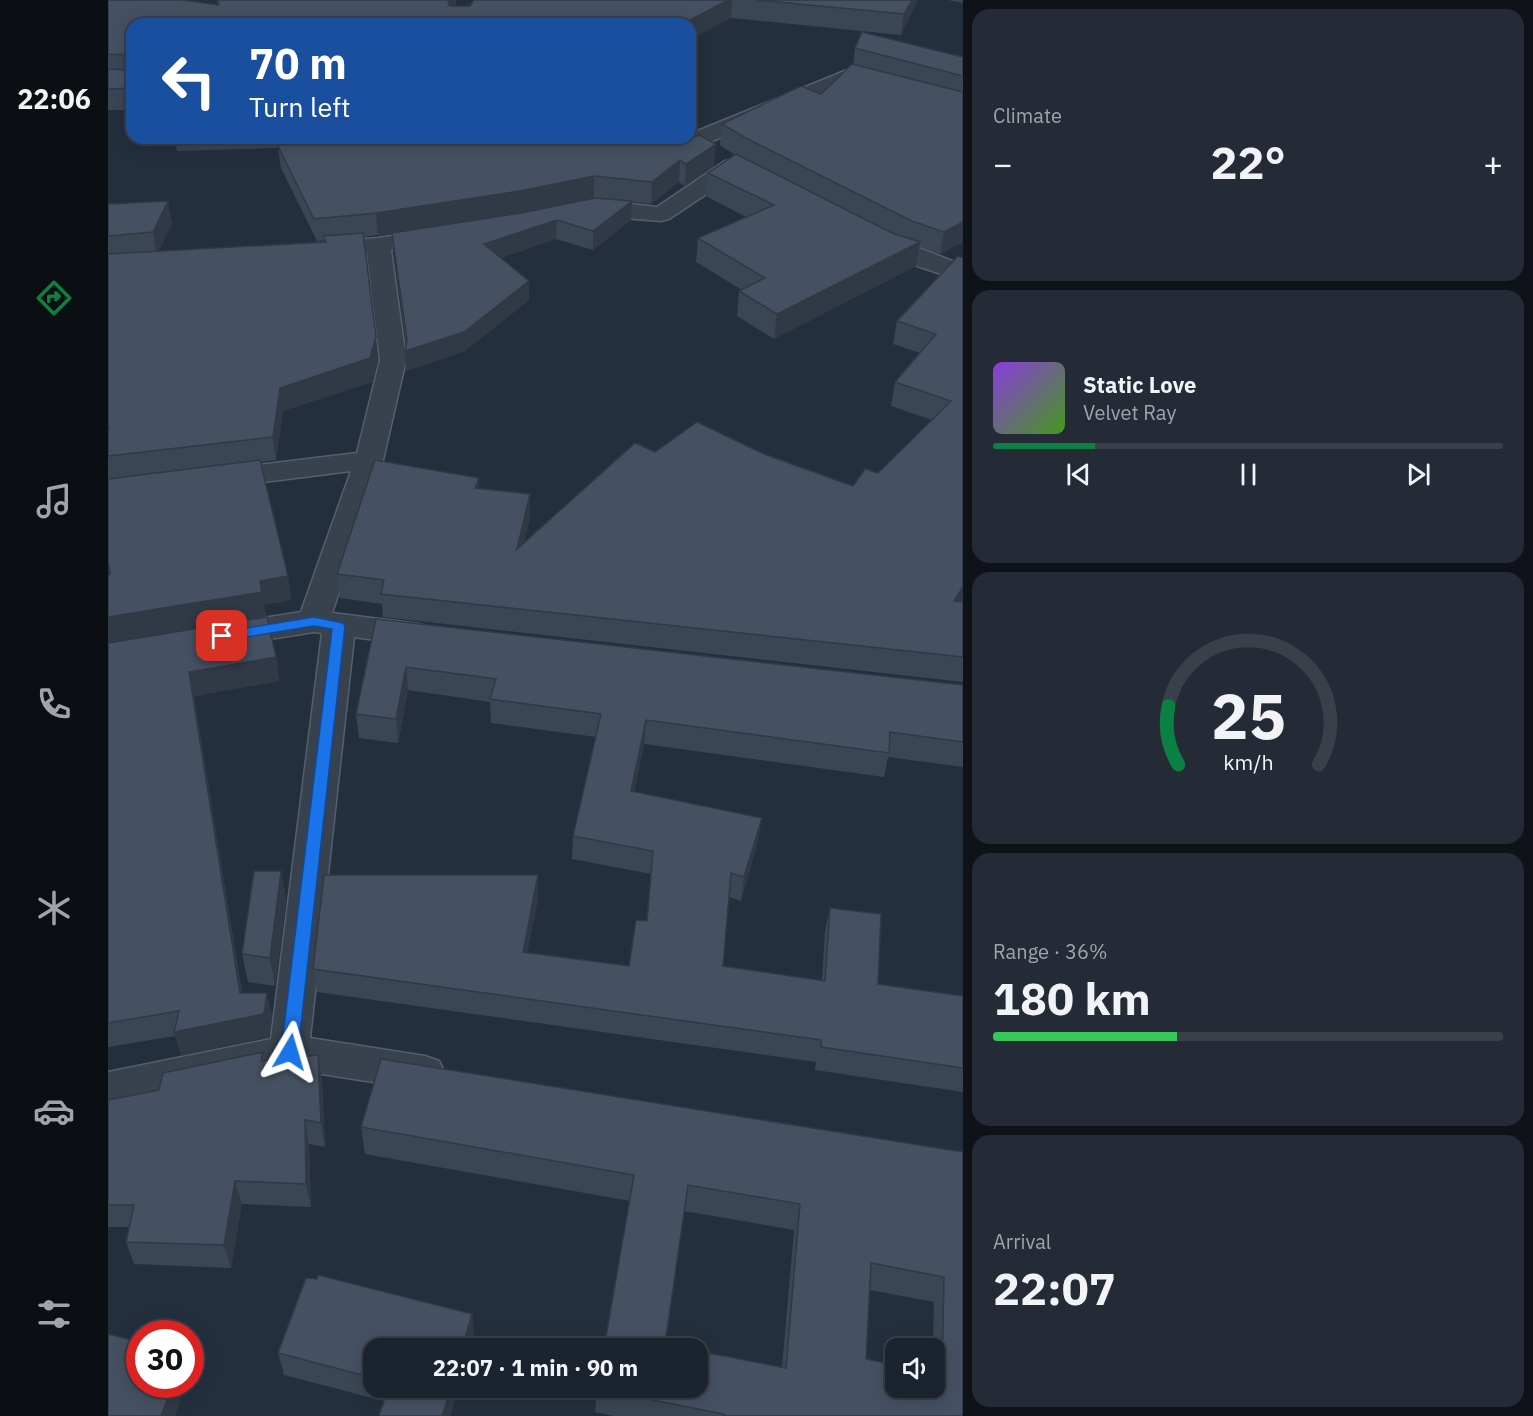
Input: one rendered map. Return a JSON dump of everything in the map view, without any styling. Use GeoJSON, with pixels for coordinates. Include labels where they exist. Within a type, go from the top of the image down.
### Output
{"type":"FeatureCollection","features":[{"type":"Feature","properties":{"kind":"street"},"geometry":{"type":"LineString","coordinates":[[696,137],[847,76],[963,107]]}},
{"type":"Feature","properties":{"kind":"street"},"geometry":{"type":"LineString","coordinates":[[563,213],[594,207],[661,214],[743,171],[696,143]]}},
{"type":"Feature","properties":{"kind":"street"},"geometry":{"type":"LineString","coordinates":[[857,229],[898,250],[963,273]]}},
{"type":"Feature","properties":{"kind":"street"},"geometry":{"type":"LineString","coordinates":[[296,252],[378,245],[455,233]]}},
{"type":"Feature","properties":{"kind":"street"},"geometry":{"type":"LineString","coordinates":[[290,1052],[326,624],[393,360],[378,245]]}},
{"type":"Feature","properties":{"kind":"street"},"geometry":{"type":"LineString","coordinates":[[191,482],[369,460]]}},
{"type":"Feature","properties":{"kind":"street"},"geometry":{"type":"LineString","coordinates":[[200,640],[326,624],[445,638]]}},
{"type":"Feature","properties":{"kind":"street"},"geometry":{"type":"LineString","coordinates":[[108,1090],[290,1052],[455,1078]]}},
{"type":"Feature","properties":{"kind":"building"},"geometry":{"type":"Polygon","coordinates":[[[108,0],[183,0],[219,5],[218,0],[450,0],[448,3],[450,6],[470,6],[474,0],[728,0],[694,18],[126,18],[126,55],[108,54],[108,0]]]}},
{"type":"Feature","properties":{"kind":"building"},"geometry":{"type":"Polygon","coordinates":[[[757,0],[912,0],[904,14],[757,0]]]}},
{"type":"Feature","properties":{"kind":"building"},"geometry":{"type":"Polygon","coordinates":[[[862,32],[963,57],[963,76],[855,48],[862,32]]]}},
{"type":"Feature","properties":{"kind":"building"},"geometry":{"type":"Polygon","coordinates":[[[852,64],[963,92],[963,222],[944,232],[912,221],[722,124],[801,86],[821,94],[852,64]]]}},
{"type":"Feature","properties":{"kind":"building"},"geometry":{"type":"Polygon","coordinates":[[[108,69],[126,70],[126,88],[108,89],[108,69]]]}},
{"type":"Feature","properties":{"kind":"building"},"geometry":{"type":"Polygon","coordinates":[[[699,135],[716,144],[686,164],[680,160],[652,182],[594,176],[520,191],[376,213],[314,219],[278,144],[696,144],[696,136],[699,135]]]}},
{"type":"Feature","properties":{"kind":"building"},"geometry":{"type":"Polygon","coordinates":[[[736,154],[892,233],[920,242],[777,314],[739,291],[765,278],[698,238],[774,205],[708,173],[736,154]]]}},
{"type":"Feature","properties":{"kind":"building"},"geometry":{"type":"Polygon","coordinates":[[[595,198],[632,201],[593,231],[557,220],[484,244],[529,281],[464,332],[405,351],[407,340],[392,233],[521,213],[595,198]]]}},
{"type":"Feature","properties":{"kind":"building"},"geometry":{"type":"Polygon","coordinates":[[[168,201],[153,232],[108,236],[108,204],[168,201]]]}},
{"type":"Feature","properties":{"kind":"building"},"geometry":{"type":"Polygon","coordinates":[[[363,233],[376,337],[370,358],[280,388],[273,437],[108,456],[108,254],[326,242],[323,236],[363,233]]]}},
{"type":"Feature","properties":{"kind":"building"},"geometry":{"type":"Polygon","coordinates":[[[958,256],[963,258],[963,587],[954,601],[963,602],[963,657],[381,594],[384,580],[337,574],[375,460],[479,478],[475,488],[530,494],[517,549],[635,443],[655,452],[697,422],[764,454],[853,486],[865,469],[878,473],[951,401],[895,382],[936,334],[897,321],[958,256]]]}},
{"type":"Feature","properties":{"kind":"building"},"geometry":{"type":"Polygon","coordinates":[[[260,460],[288,576],[260,581],[262,592],[108,617],[108,575],[110,574],[108,479],[260,460]]]}},
{"type":"Feature","properties":{"kind":"building"},"geometry":{"type":"Polygon","coordinates":[[[267,617],[276,657],[189,672],[240,993],[267,993],[264,1014],[174,1032],[179,1011],[108,1023],[108,643],[267,617]]]}},
{"type":"Feature","properties":{"kind":"building"},"geometry":{"type":"Polygon","coordinates":[[[376,619],[963,685],[963,742],[890,732],[889,753],[646,720],[631,791],[762,818],[744,877],[731,873],[723,966],[825,981],[830,908],[881,914],[878,984],[963,996],[963,1068],[821,1047],[821,1040],[313,969],[324,875],[538,875],[523,952],[629,966],[636,920],[647,921],[653,851],[573,836],[601,714],[490,699],[496,679],[406,667],[396,719],[356,714],[376,619]]]}},
{"type":"Feature","properties":{"kind":"building"},"geometry":{"type":"Polygon","coordinates":[[[254,871],[281,871],[270,958],[242,954],[254,871]]]}},
{"type":"Feature","properties":{"kind":"building"},"geometry":{"type":"Polygon","coordinates":[[[263,1052],[261,1061],[318,1055],[321,1123],[305,1120],[306,1184],[235,1181],[224,1245],[126,1242],[134,1205],[108,1205],[108,1100],[159,1090],[163,1073],[263,1052]]]}},
{"type":"Feature","properties":{"kind":"building"},"geometry":{"type":"Polygon","coordinates":[[[381,1059],[963,1152],[963,1416],[724,1416],[724,1414],[643,1398],[708,1398],[708,1353],[786,1368],[800,1204],[688,1185],[666,1338],[606,1338],[634,1175],[361,1127],[381,1059]],[[871,1263],[866,1359],[885,1363],[885,1398],[945,1398],[945,1338],[943,1338],[944,1277],[871,1263]]]}},
{"type":"Feature","properties":{"kind":"building"},"geometry":{"type":"Polygon","coordinates":[[[318,1275],[472,1314],[465,1338],[363,1338],[363,1375],[278,1353],[306,1278],[317,1279],[318,1275]]]}},
{"type":"Feature","properties":{"kind":"building"},"geometry":{"type":"Polygon","coordinates":[[[108,1334],[126,1338],[126,1398],[168,1398],[161,1416],[108,1416],[108,1334]]]}},
{"type":"Feature","properties":{"kind":"building"},"geometry":{"type":"Polygon","coordinates":[[[385,1398],[448,1398],[442,1416],[379,1416],[385,1398]]]}},
{"type":"Feature","properties":{"kind":"route"},"geometry":{"type":"LineString","coordinates":[[222,636],[314,621],[339,626],[290,1052]]}}]}
